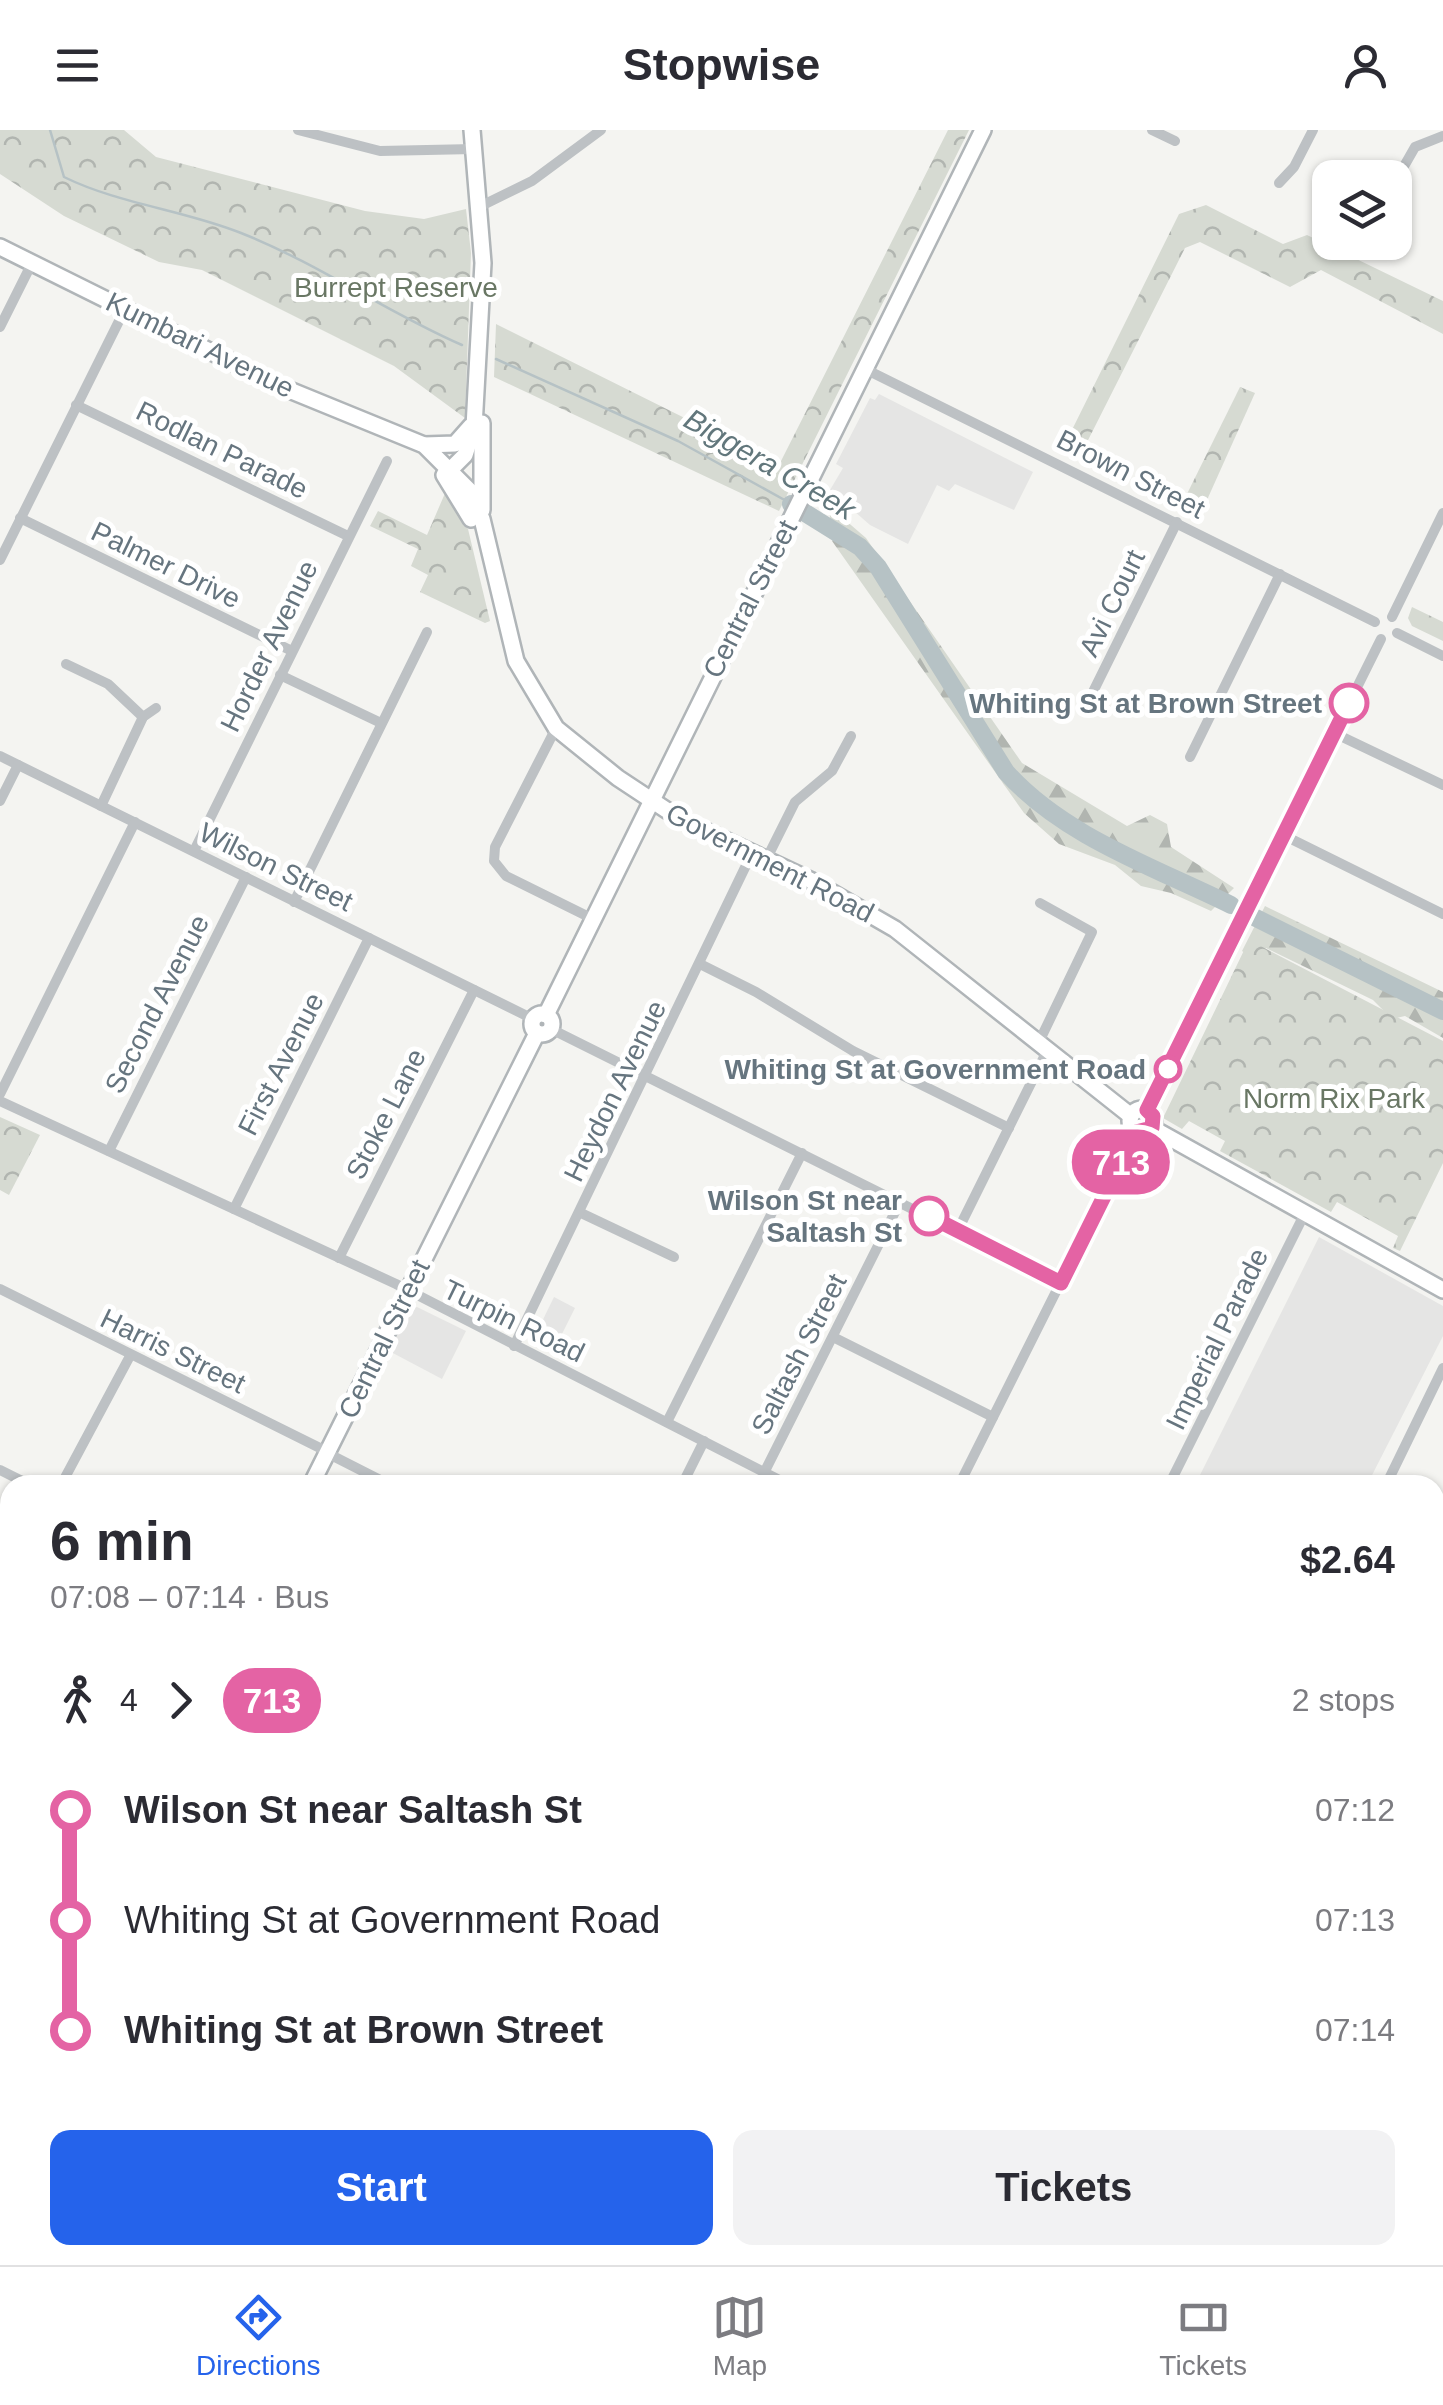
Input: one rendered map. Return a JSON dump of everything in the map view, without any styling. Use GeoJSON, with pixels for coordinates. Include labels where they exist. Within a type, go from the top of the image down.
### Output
{"type":"FeatureCollection","features":[{"type":"Feature","properties":{"kind":"main road","name":"Government Road"},"geometry":{"type":"LineString","coordinates":[[451,476],[476,452],[482,308],[480,206],[472,130]]}},
{"type":"Feature","properties":{"kind":"main road","name":"Central Street"},"geometry":{"type":"LineString","coordinates":[[316,1475],[983,130]]}},
{"type":"Feature","properties":{"kind":"main road","name":"Kumbari Avenue"},"geometry":{"type":"LineString","coordinates":[[0,247],[282,387],[424,444],[451,476]]}},
{"type":"Feature","properties":{"kind":"main road","name":"Government Road"},"geometry":{"type":"LineString","coordinates":[[478,415],[482,519],[488,554],[516,660],[556,728],[650,801],[895,929],[1131,1116]]}},
{"type":"Feature","properties":{"kind":"main road"},"geometry":{"type":"LineString","coordinates":[[424,444],[454,444],[465,437],[478,415]]}},
{"type":"Feature","properties":{"kind":"main road","name":"Kumbari Avenue"},"geometry":{"type":"LineString","coordinates":[[402,438],[451,476]]}},
{"type":"Feature","properties":{"kind":"main road","name":"Government Road"},"geometry":{"type":"LineString","coordinates":[[451,476],[482,519]]}},
{"type":"Feature","properties":{"kind":"main road","name":"Government Road"},"geometry":{"type":"LineString","coordinates":[[451,476],[488,554]]}},
{"type":"Feature","properties":{"kind":"main road"},"geometry":{"type":"LineString","coordinates":[[1144,1130],[1153,1116],[1147,1110],[1136,1110],[1130,1125],[1443,1290]]}},
{"type":"Feature","properties":{"kind":"street"},"geometry":{"type":"LineString","coordinates":[[298,130],[380,151],[474,148]]}},
{"type":"Feature","properties":{"kind":"street"},"geometry":{"type":"LineString","coordinates":[[480,206],[532,181],[601,130]]}},
{"type":"Feature","properties":{"kind":"street"},"geometry":{"type":"LineString","coordinates":[[1152,130],[1175,142]]}},
{"type":"Feature","properties":{"kind":"street"},"geometry":{"type":"LineString","coordinates":[[1279,183],[1294,167],[1312,130]]}},
{"type":"Feature","properties":{"kind":"street"},"geometry":{"type":"LineString","coordinates":[[1408,160],[1415,147],[1443,136]]}},
{"type":"Feature","properties":{"kind":"street"},"geometry":{"type":"LineString","coordinates":[[0,327],[32,263]]}},
{"type":"Feature","properties":{"kind":"street"},"geometry":{"type":"LineString","coordinates":[[0,560],[124,309]]}},
{"type":"Feature","properties":{"kind":"street","name":"Brown Street"},"geometry":{"type":"LineString","coordinates":[[865,369],[1376,622]]}},
{"type":"Feature","properties":{"kind":"street","name":"Rodlan Parade"},"geometry":{"type":"LineString","coordinates":[[76,405],[348,536]]}},
{"type":"Feature","properties":{"kind":"street","name":"Horder Avenue"},"geometry":{"type":"LineString","coordinates":[[194,851],[387,461]]}},
{"type":"Feature","properties":{"kind":"street"},"geometry":{"type":"LineString","coordinates":[[1443,513],[1392,617],[1397,633],[1443,656]]}},
{"type":"Feature","properties":{"kind":"street","name":"Palmer Drive"},"geometry":{"type":"LineString","coordinates":[[20,518],[292,651]]}},
{"type":"Feature","properties":{"kind":"street","name":"Avi Court"},"geometry":{"type":"LineString","coordinates":[[1087,704],[1177,522]]}},
{"type":"Feature","properties":{"kind":"street"},"geometry":{"type":"LineString","coordinates":[[1190,757],[1280,574]]}},
{"type":"Feature","properties":{"kind":"street"},"geometry":{"type":"LineString","coordinates":[[1392,617],[1383,616],[1376,622],[1376,634],[1390,639],[1397,633]]}},
{"type":"Feature","properties":{"kind":"street"},"geometry":{"type":"LineString","coordinates":[[294,902],[427,632]]}},
{"type":"Feature","properties":{"kind":"street"},"geometry":{"type":"LineString","coordinates":[[1147,1110],[1381,638]]}},
{"type":"Feature","properties":{"kind":"street"},"geometry":{"type":"LineString","coordinates":[[66,664],[108,684],[143,717]]}},
{"type":"Feature","properties":{"kind":"street"},"geometry":{"type":"LineString","coordinates":[[280,675],[382,723]]}},
{"type":"Feature","properties":{"kind":"street"},"geometry":{"type":"LineString","coordinates":[[101,806],[143,717],[156,708]]}},
{"type":"Feature","properties":{"kind":"street"},"geometry":{"type":"LineString","coordinates":[[556,728],[496,847],[494,861],[506,876],[591,918]]}},
{"type":"Feature","properties":{"kind":"street"},"geometry":{"type":"LineString","coordinates":[[1334,733],[1443,786]]}},
{"type":"Feature","properties":{"kind":"street","name":"Heydon Avenue"},"geometry":{"type":"LineString","coordinates":[[514,1346],[700,964],[759,856],[795,802],[832,770],[851,736]]}},
{"type":"Feature","properties":{"kind":"street","name":"Wilson Street"},"geometry":{"type":"LineString","coordinates":[[0,756],[1061,1283]]}},
{"type":"Feature","properties":{"kind":"street"},"geometry":{"type":"LineString","coordinates":[[0,801],[18,765]]}},
{"type":"Feature","properties":{"kind":"street"},"geometry":{"type":"LineString","coordinates":[[0,1097],[135,822]]}},
{"type":"Feature","properties":{"kind":"street"},"geometry":{"type":"LineString","coordinates":[[1284,835],[1443,914]]}},
{"type":"Feature","properties":{"kind":"street","name":"Second Avenue"},"geometry":{"type":"LineString","coordinates":[[109,1150],[246,877]]}},
{"type":"Feature","properties":{"kind":"street"},"geometry":{"type":"LineString","coordinates":[[958,1230],[1008,1128],[1092,932],[1040,904]]}},
{"type":"Feature","properties":{"kind":"street","name":"First Avenue"},"geometry":{"type":"LineString","coordinates":[[234,1209],[369,938]]}},
{"type":"Feature","properties":{"kind":"street"},"geometry":{"type":"LineString","coordinates":[[700,964],[756,992],[860,1055],[1008,1128]]}},
{"type":"Feature","properties":{"kind":"street","name":"Stoke Lane"},"geometry":{"type":"LineString","coordinates":[[339,1258],[474,990]]}},
{"type":"Feature","properties":{"kind":"street","name":"Turpin Road"},"geometry":{"type":"LineString","coordinates":[[0,1097],[408,1291],[768,1475]]}},
{"type":"Feature","properties":{"kind":"street"},"geometry":{"type":"LineString","coordinates":[[965,1475],[1061,1283],[1144,1130]]}},
{"type":"Feature","properties":{"kind":"street"},"geometry":{"type":"LineString","coordinates":[[667,1422],[802,1152]]}},
{"type":"Feature","properties":{"kind":"street","name":"Saltash Street"},"geometry":{"type":"LineString","coordinates":[[764,1473],[900,1202]]}},
{"type":"Feature","properties":{"kind":"street"},"geometry":{"type":"LineString","coordinates":[[581,1212],[674,1257]]}},
{"type":"Feature","properties":{"kind":"street","name":"Imperial Parade"},"geometry":{"type":"LineString","coordinates":[[1174,1475],[1304,1214]]}},
{"type":"Feature","properties":{"kind":"street","name":"Harris Street"},"geometry":{"type":"LineString","coordinates":[[0,1289],[371,1475]]}},
{"type":"Feature","properties":{"kind":"street"},"geometry":{"type":"LineString","coordinates":[[833,1337],[993,1418]]}},
{"type":"Feature","properties":{"kind":"street"},"geometry":{"type":"LineString","coordinates":[[66,1475],[130,1356]]}},
{"type":"Feature","properties":{"kind":"street"},"geometry":{"type":"LineString","coordinates":[[1391,1475],[1443,1368]]}},
{"type":"Feature","properties":{"kind":"street"},"geometry":{"type":"LineString","coordinates":[[687,1475],[704,1441]]}},
{"type":"Feature","properties":{"kind":"shaded area"},"geometry":{"type":"Polygon","coordinates":[[[879,394],[1033,472],[1014,510],[955,484],[949,491],[937,485],[908,544],[870,525],[830,490],[843,468],[836,464],[870,398],[875,400],[879,394]]]}},
{"type":"Feature","properties":{"kind":"shaded area"},"geometry":{"type":"Polygon","coordinates":[[[1319,1237],[1443,1306],[1443,1336],[1372,1475],[1200,1475],[1319,1237]]]}},
{"type":"Feature","properties":{"kind":"shaded area"},"geometry":{"type":"Polygon","coordinates":[[[554,1297],[575,1308],[554,1350],[533,1340],[554,1297]]]}},
{"type":"Feature","properties":{"kind":"shaded area"},"geometry":{"type":"Polygon","coordinates":[[[417,1307],[466,1331],[442,1379],[389,1351],[410,1309],[417,1307]]]}},
{"type":"Feature","properties":{"kind":"green space","name":"Burrept Reserve"},"geometry":{"type":"Polygon","coordinates":[[[0,130],[124,130],[156,157],[365,211],[424,219],[466,209],[471,253],[465,418],[394,366],[202,270],[159,262],[64,216],[0,174],[0,130]]]}},
{"type":"Feature","properties":{"kind":"green space"},"geometry":{"type":"Polygon","coordinates":[[[948,130],[969,130],[779,511],[494,377],[496,324],[779,465],[948,130]]]}},
{"type":"Feature","properties":{"kind":"green space"},"geometry":{"type":"Polygon","coordinates":[[[1206,205],[1283,244],[1307,235],[1312,237],[1312,260],[1359,260],[1443,301],[1443,334],[1321,270],[1290,287],[1200,242],[1185,248],[1078,460],[1063,448],[1179,214],[1206,205]]]}},
{"type":"Feature","properties":{"kind":"green space"},"geometry":{"type":"Polygon","coordinates":[[[1240,387],[1255,393],[1198,520],[1179,510],[1240,387]]]}},
{"type":"Feature","properties":{"kind":"green space"},"geometry":{"type":"Polygon","coordinates":[[[446,491],[468,529],[490,621],[485,623],[420,592],[428,575],[411,566],[418,549],[370,526],[378,511],[427,535],[446,491]]]}},
{"type":"Feature","properties":{"kind":"green space"},"geometry":{"type":"Polygon","coordinates":[[[829,506],[866,538],[1022,763],[1127,826],[1150,815],[1167,824],[1171,847],[1234,888],[1211,911],[1171,893],[1141,886],[1115,865],[1059,844],[1024,813],[832,541],[829,506]]]}},
{"type":"Feature","properties":{"kind":"green space"},"geometry":{"type":"Polygon","coordinates":[[[1412,607],[1443,622],[1443,641],[1412,626],[1408,618],[1412,607]]]}},
{"type":"Feature","properties":{"kind":"green space"},"geometry":{"type":"Polygon","coordinates":[[[1265,906],[1443,992],[1443,1038],[1405,1016],[1392,1019],[1373,1000],[1266,948],[1255,960],[1242,951],[1265,906]]]}},
{"type":"Feature","properties":{"kind":"green space","name":"Norm Rix Park"},"geometry":{"type":"Polygon","coordinates":[[[1249,940],[1443,1041],[1443,1163],[1400,1251],[1393,1248],[1398,1236],[1337,1202],[1331,1212],[1220,1151],[1225,1141],[1189,1121],[1182,1129],[1163,1118],[1249,940]]]}},
{"type":"Feature","properties":{"kind":"green space"},"geometry":{"type":"Polygon","coordinates":[[[0,1117],[40,1135],[9,1195],[0,1190],[0,1117]]]}},
{"type":"Feature","properties":{"kind":"waterway","name":"Biggera Creek"},"geometry":{"type":"LineString","coordinates":[[50,130],[64,177],[107,194],[241,233],[462,345]]}},
{"type":"Feature","properties":{"kind":"waterway","name":"Biggera Creek"},"geometry":{"type":"LineString","coordinates":[[496,359],[678,441],[790,503]]}},
{"type":"Feature","properties":{"kind":"waterway","name":"Biggera Creek"},"geometry":{"type":"LineString","coordinates":[[791,504],[860,547],[878,567],[1006,772],[1029,795],[1111,848],[1231,905]]}},
{"type":"Feature","properties":{"kind":"waterway","name":"Biggera Creek"},"geometry":{"type":"LineString","coordinates":[[1256,918],[1443,1011]]}},
{"type":"Feature","properties":{"kind":"bus line","name":"713"},"geometry":{"type":"LineString","coordinates":[[929,1216],[1061,1283],[1136,1132],[1145,1133],[1154,1124],[1147,1110],[1349,703]]}},
{"type":"Feature","properties":{"kind":"place","name":"Whiting St at Brown Street"},"geometry":{"type":"Point","coordinates":[1349,703]}},
{"type":"Feature","properties":{"kind":"place","name":"Whiting St at Government Road"},"geometry":{"type":"Point","coordinates":[1168,1069]}},
{"type":"Feature","properties":{"kind":"place","name":"Wilson St near Saltash St"},"geometry":{"type":"Point","coordinates":[929,1216]}}]}
